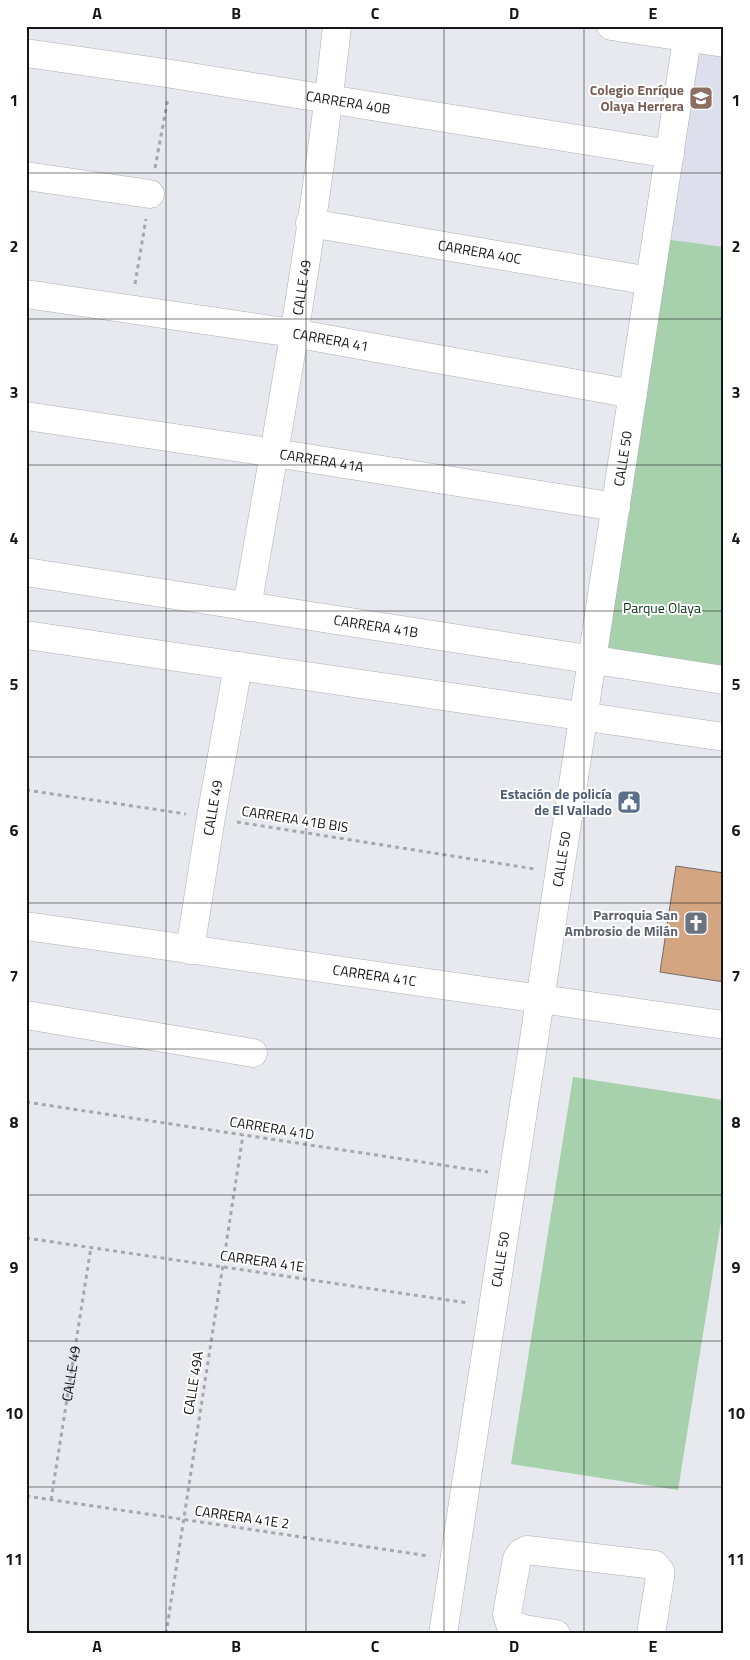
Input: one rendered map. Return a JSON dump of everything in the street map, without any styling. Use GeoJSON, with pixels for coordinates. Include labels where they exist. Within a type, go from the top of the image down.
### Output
{"type":"FeatureCollection","features":[{"type":"Feature","properties":{"kind":"street","name":"CALLE 49"},"geometry":{"type":"LineString","coordinates":[[247,607],[275,453],[329,100],[337,26]]}},
{"type":"Feature","properties":{"kind":"street"},"geometry":{"type":"LineString","coordinates":[[611,26],[688,32],[724,42]]}},
{"type":"Feature","properties":{"kind":"street","name":"CALLE 50"},"geometry":{"type":"LineString","coordinates":[[443,1634],[688,32]]}},
{"type":"Feature","properties":{"kind":"street","name":"CARRERA 40B"},"geometry":{"type":"LineString","coordinates":[[26,53],[670,154]]}},
{"type":"Feature","properties":{"kind":"street"},"geometry":{"type":"LineString","coordinates":[[26,176],[150,194]]}},
{"type":"Feature","properties":{"kind":"street","name":"CARRERA 40C"},"geometry":{"type":"LineString","coordinates":[[310,223],[650,281]]}},
{"type":"Feature","properties":{"kind":"street","name":"CARRERA 41"},"geometry":{"type":"LineString","coordinates":[[26,294],[293,333],[633,394]]}},
{"type":"Feature","properties":{"kind":"street","name":"CARRERA 41A"},"geometry":{"type":"LineString","coordinates":[[26,416],[616,507]]}},
{"type":"Feature","properties":{"kind":"street","name":"CARRERA 41B"},"geometry":{"type":"LineString","coordinates":[[26,572],[724,680]]}},
{"type":"Feature","properties":{"kind":"street"},"geometry":{"type":"LineString","coordinates":[[26,635],[724,738]]}},
{"type":"Feature","properties":{"kind":"street","name":"CALLE 49"},"geometry":{"type":"LineString","coordinates":[[190,950],[238,666]]}},
{"type":"Feature","properties":{"kind":"street","name":"CARRERA 41C"},"geometry":{"type":"LineString","coordinates":[[26,926],[724,1025]]}},
{"type":"Feature","properties":{"kind":"street"},"geometry":{"type":"LineString","coordinates":[[26,1015],[253,1053]]}},
{"type":"Feature","properties":{"kind":"street"},"geometry":{"type":"LineString","coordinates":[[556,1634],[524,1629],[510,1624],[507,1614],[521,1552],[527,1550],[656,1564],[660,1571],[660,1577],[651,1634]]}},
{"type":"Feature","properties":{"kind":"path","name":"CARRERA 41B BIS"},"geometry":{"type":"LineString","coordinates":[[26,790],[211,817],[560,873]]}},
{"type":"Feature","properties":{"kind":"path","name":"CARRERA 41D"},"geometry":{"type":"LineString","coordinates":[[26,1102],[514,1176]]}},
{"type":"Feature","properties":{"kind":"path","name":"CALLE 49A"},"geometry":{"type":"LineString","coordinates":[[166,1634],[243,1135]]}},
{"type":"Feature","properties":{"kind":"path","name":"CARRERA 41E"},"geometry":{"type":"LineString","coordinates":[[26,1238],[494,1307]]}},
{"type":"Feature","properties":{"kind":"path","name":"CALLE 49"},"geometry":{"type":"LineString","coordinates":[[51,1500],[91,1247]]}},
{"type":"Feature","properties":{"kind":"path","name":"CARRERA 41E 2"},"geometry":{"type":"LineString","coordinates":[[26,1496],[455,1560]]}},
{"type":"Feature","properties":{"kind":"path"},"geometry":{"type":"LineString","coordinates":[[26,1631],[46,1634]]}},
{"type":"Feature","properties":{"kind":"shaded area","name":"Colegio Enríque Olaya Herrera"},"geometry":{"type":"Polygon","coordinates":[[[687,38],[724,43],[724,247],[657,238],[687,38]]]}},
{"type":"Feature","properties":{"kind":"green space","name":"Parque Olaya"},"geometry":{"type":"Polygon","coordinates":[[[657,238],[724,247],[724,680],[592,661],[657,238]]]}},
{"type":"Feature","properties":{"kind":"green space"},"geometry":{"type":"Polygon","coordinates":[[[573,1077],[724,1100],[724,1203],[678,1490],[511,1464],[573,1077]]]}},
{"type":"Feature","properties":{"kind":"building","name":"Parroquia San Ambrosio de Milán"},"geometry":{"type":"Polygon","coordinates":[[[676,866],[724,873],[724,982],[660,972],[676,866]]]}},
{"type":"Feature","properties":{"kind":"place","name":"Colegio Enríque Olaya Herrera"},"geometry":{"type":"Point","coordinates":[701,98]}},
{"type":"Feature","properties":{"kind":"place","name":"Estación de policía de El Vallado"},"geometry":{"type":"Point","coordinates":[629,802]}},
{"type":"Feature","properties":{"kind":"place","name":"Parroquia San Ambrosio de Milán"},"geometry":{"type":"Point","coordinates":[696,923]}}]}
